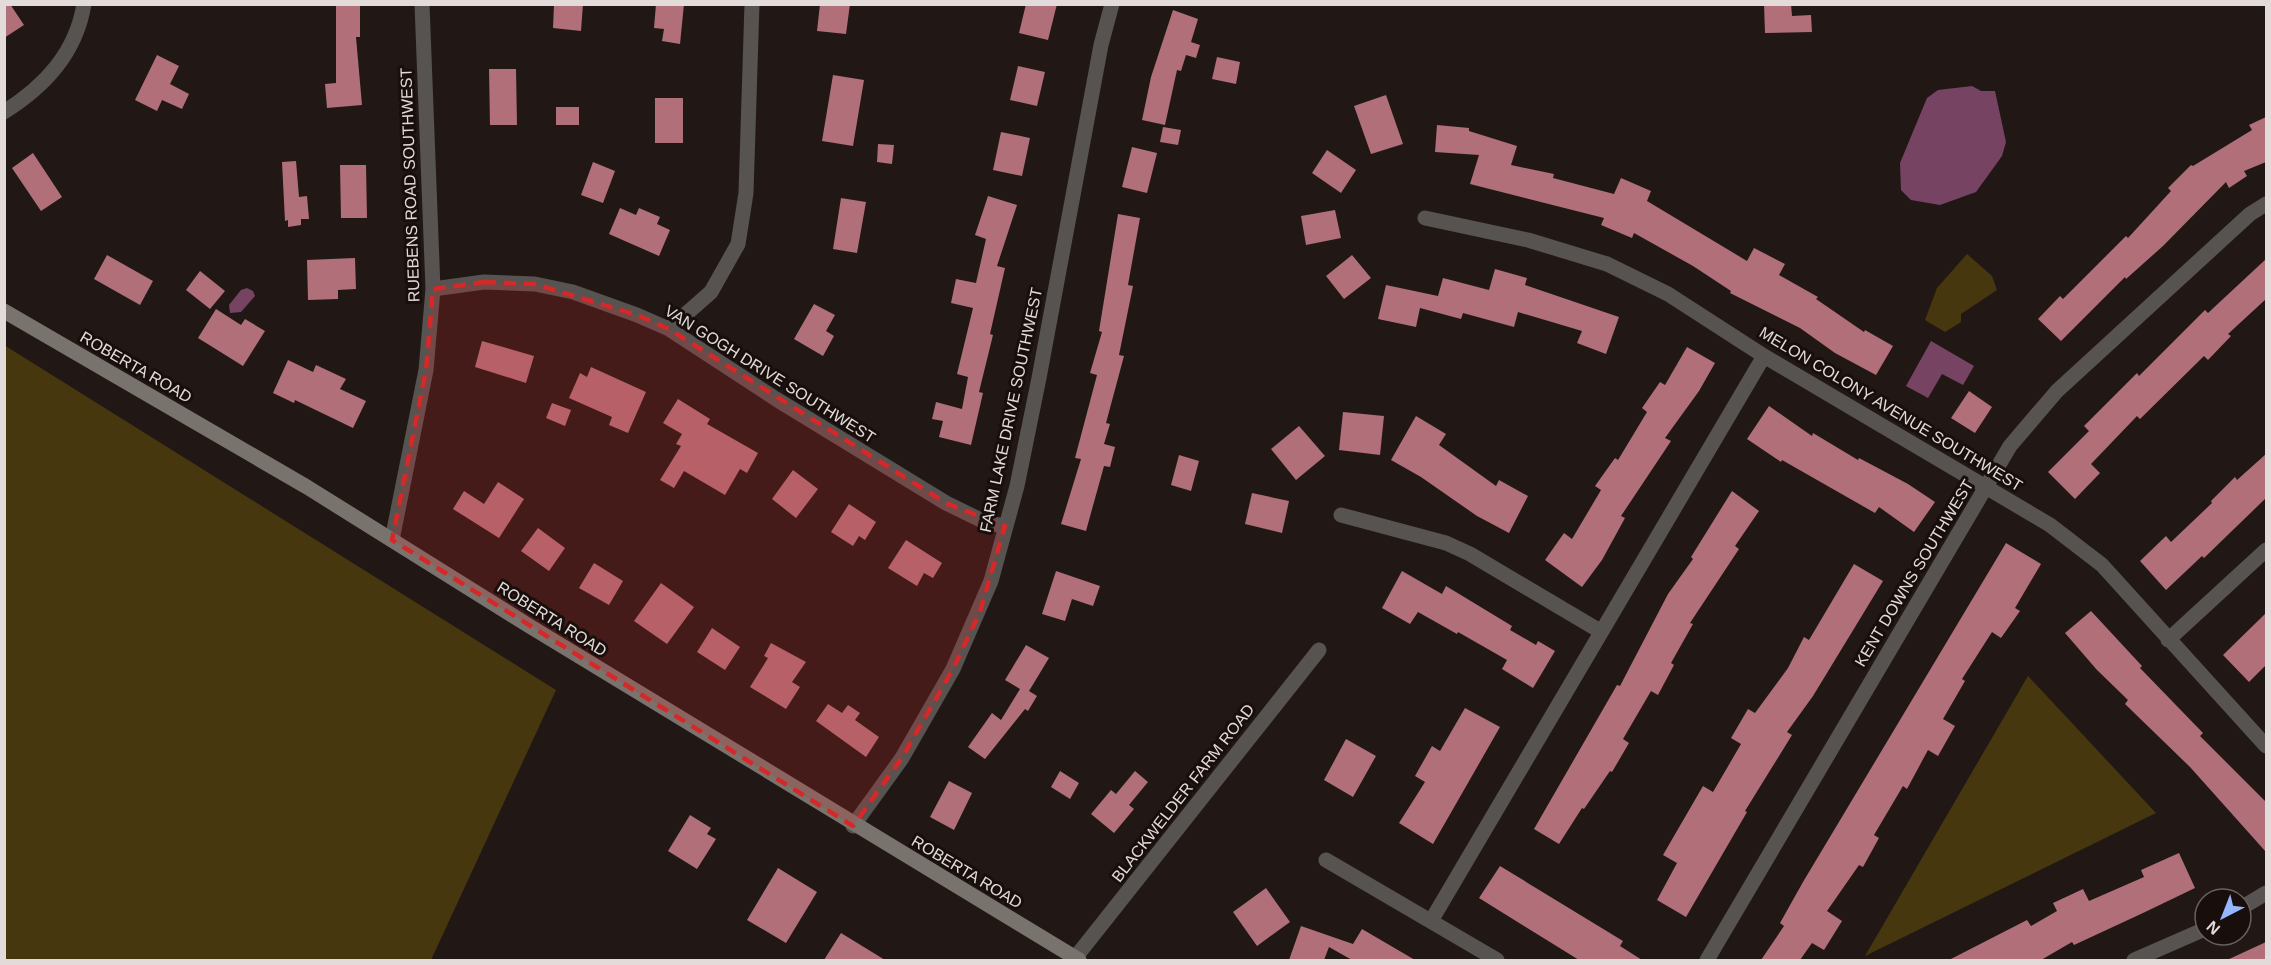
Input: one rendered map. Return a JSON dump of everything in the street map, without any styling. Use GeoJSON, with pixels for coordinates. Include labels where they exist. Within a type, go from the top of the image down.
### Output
{"type":"FeatureCollection","features":[{"type":"Feature","properties":{"kind":"street"},"geometry":{"type":"LineString","coordinates":[[4,112],[25,99],[67,55],[78,30],[84,4]]}},
{"type":"Feature","properties":{"kind":"street","name":"RUEBENS ROAD SOUTHWEST"},"geometry":{"type":"LineString","coordinates":[[392,540],[426,370],[433,289],[422,4]]}},
{"type":"Feature","properties":{"kind":"street"},"geometry":{"type":"LineString","coordinates":[[669,329],[711,292],[738,244],[746,193],[752,4]]}},
{"type":"Feature","properties":{"kind":"street","name":"FARM LAKE DRIVE SOUTHWEST"},"geometry":{"type":"LineString","coordinates":[[853,826],[902,758],[953,669],[980,612],[1005,526],[1034,400],[1098,57],[1112,4]]}},
{"type":"Feature","properties":{"kind":"street","name":"KENT DOWNS SOUTHWEST"},"geometry":{"type":"LineString","coordinates":[[1707,960],[2010,446],[2057,391],[2250,214],[2266,204]]}},
{"type":"Feature","properties":{"kind":"street","name":"MELON COLONY AVENUE SOUTHWEST"},"geometry":{"type":"LineString","coordinates":[[1425,218],[1528,240],[1606,264],[1668,294],[1764,356],[2050,525],[2102,565],[2266,746]]}},
{"type":"Feature","properties":{"kind":"street","name":"VAN GOGH DRIVE SOUTHWEST"},"geometry":{"type":"LineString","coordinates":[[433,289],[484,282],[535,284],[573,292],[669,329],[776,399],[946,503],[987,523],[1005,526]]}},
{"type":"Feature","properties":{"kind":"street","name":"ROBERTA ROAD"},"geometry":{"type":"LineString","coordinates":[[4,311],[308,487],[853,826],[1077,959]]}},
{"type":"Feature","properties":{"kind":"street"},"geometry":{"type":"LineString","coordinates":[[1431,921],[1764,356]]}},
{"type":"Feature","properties":{"kind":"street"},"geometry":{"type":"LineString","coordinates":[[1341,515],[1446,543],[1470,554],[1600,631]]}},
{"type":"Feature","properties":{"kind":"street"},"geometry":{"type":"LineString","coordinates":[[2168,640],[2266,550]]}},
{"type":"Feature","properties":{"kind":"street","name":"BLACKWELDER FARM ROAD"},"geometry":{"type":"LineString","coordinates":[[1077,959],[1319,650]]}},
{"type":"Feature","properties":{"kind":"street"},"geometry":{"type":"LineString","coordinates":[[1326,860],[1497,960]]}},
{"type":"Feature","properties":{"kind":"street"},"geometry":{"type":"LineString","coordinates":[[2253,901],[2266,893]]}},
{"type":"Feature","properties":{"kind":"street"},"geometry":{"type":"LineString","coordinates":[[2134,960],[2193,934]]}},
{"type":"Feature","properties":{"kind":"highlighted area"},"geometry":{"type":"Polygon","coordinates":[[[484,282],[535,284],[637,315],[669,329],[946,503],[1005,526],[980,612],[953,669],[902,758],[853,826],[392,540],[426,370],[433,289],[484,282]]]}},
{"type":"Feature","properties":{"kind":"shaded area"},"geometry":{"type":"Polygon","coordinates":[[[1972,86],[1981,91],[1995,91],[2006,142],[2002,156],[1976,192],[1940,205],[1911,200],[1901,190],[1900,163],[1927,98],[1938,90],[1972,86]]]}},
{"type":"Feature","properties":{"kind":"shaded area"},"geometry":{"type":"Polygon","coordinates":[[[1967,254],[1992,276],[1997,290],[1961,314],[1961,322],[1945,332],[1925,320],[1937,288],[1967,254]]]}},
{"type":"Feature","properties":{"kind":"shaded area"},"geometry":{"type":"Polygon","coordinates":[[[247,288],[253,291],[255,296],[241,312],[230,313],[229,305],[241,290],[247,288]]]}},
{"type":"Feature","properties":{"kind":"shaded area"},"geometry":{"type":"Polygon","coordinates":[[[1931,341],[1974,366],[1963,385],[1942,374],[1928,398],[1906,386],[1931,341]]]}},
{"type":"Feature","properties":{"kind":"shaded area"},"geometry":{"type":"Polygon","coordinates":[[[4,345],[556,690],[431,960],[5,960],[4,345]]]}},
{"type":"Feature","properties":{"kind":"shaded area"},"geometry":{"type":"Polygon","coordinates":[[[2028,676],[2156,813],[1865,956],[2028,676]]]}},
{"type":"Feature","properties":{"kind":"building"},"geometry":{"type":"Polygon","coordinates":[[[4,4],[10,4],[24,25],[4,38],[4,4]]]}},
{"type":"Feature","properties":{"kind":"building"},"geometry":{"type":"Polygon","coordinates":[[[336,4],[360,4],[360,37],[356,37],[362,105],[327,108],[325,84],[336,83],[336,4]]]}},
{"type":"Feature","properties":{"kind":"building"},"geometry":{"type":"Polygon","coordinates":[[[554,4],[583,4],[581,31],[553,28],[554,4]]]}},
{"type":"Feature","properties":{"kind":"building"},"geometry":{"type":"Polygon","coordinates":[[[656,4],[684,4],[680,44],[662,41],[664,29],[654,28],[656,4]]]}},
{"type":"Feature","properties":{"kind":"building"},"geometry":{"type":"Polygon","coordinates":[[[820,4],[850,4],[846,34],[817,31],[820,4]]]}},
{"type":"Feature","properties":{"kind":"building"},"geometry":{"type":"Polygon","coordinates":[[[1026,4],[1057,4],[1048,40],[1019,33],[1026,4]]]}},
{"type":"Feature","properties":{"kind":"building"},"geometry":{"type":"Polygon","coordinates":[[[1764,4],[1791,4],[1792,16],[1811,15],[1812,32],[1765,33],[1764,4]]]}},
{"type":"Feature","properties":{"kind":"building"},"geometry":{"type":"Polygon","coordinates":[[[1173,10],[1198,19],[1191,42],[1200,45],[1196,58],[1186,55],[1181,71],[1177,70],[1165,125],[1142,120],[1151,77],[1173,10]]]}},
{"type":"Feature","properties":{"kind":"building"},"geometry":{"type":"Polygon","coordinates":[[[157,55],[179,66],[170,84],[189,94],[182,109],[162,100],[157,111],[135,100],[157,55]]]}},
{"type":"Feature","properties":{"kind":"building"},"geometry":{"type":"Polygon","coordinates":[[[1217,57],[1240,62],[1236,84],[1212,79],[1217,57]]]}},
{"type":"Feature","properties":{"kind":"building"},"geometry":{"type":"Polygon","coordinates":[[[1018,66],[1045,72],[1037,106],[1010,100],[1018,66]]]}},
{"type":"Feature","properties":{"kind":"building"},"geometry":{"type":"Polygon","coordinates":[[[489,69],[516,69],[517,125],[490,125],[489,69]]]}},
{"type":"Feature","properties":{"kind":"building"},"geometry":{"type":"Polygon","coordinates":[[[833,75],[864,80],[853,146],[822,141],[833,75]]]}},
{"type":"Feature","properties":{"kind":"building"},"geometry":{"type":"Polygon","coordinates":[[[1386,95],[1403,144],[1371,154],[1354,106],[1386,95]]]}},
{"type":"Feature","properties":{"kind":"building"},"geometry":{"type":"Polygon","coordinates":[[[655,98],[683,98],[683,143],[655,143],[655,98]]]}},
{"type":"Feature","properties":{"kind":"building"},"geometry":{"type":"Polygon","coordinates":[[[556,107],[579,107],[579,125],[556,125],[556,107]]]}},
{"type":"Feature","properties":{"kind":"building"},"geometry":{"type":"Polygon","coordinates":[[[2266,117],[2266,162],[2244,171],[2247,176],[2229,188],[2226,182],[2163,246],[2126,279],[2125,277],[2061,341],[2038,319],[2060,296],[2063,299],[2126,236],[2128,238],[2171,191],[2168,188],[2191,165],[2193,166],[2252,130],[2249,125],[2266,117]]]}},
{"type":"Feature","properties":{"kind":"building"},"geometry":{"type":"Polygon","coordinates":[[[1437,125],[1469,128],[1469,131],[1517,146],[1511,165],[1554,174],[1553,178],[1614,194],[1621,178],[1651,191],[1647,201],[1747,261],[1754,248],[1785,264],[1779,275],[1818,297],[1816,299],[1864,332],[1865,330],[1893,346],[1876,375],[1835,353],[1800,328],[1730,293],[1731,291],[1693,266],[1634,233],[1632,238],[1601,225],[1604,218],[1470,184],[1479,155],[1435,152],[1437,125]]]}},
{"type":"Feature","properties":{"kind":"building"},"geometry":{"type":"Polygon","coordinates":[[[1163,127],[1181,130],[1178,145],[1160,142],[1163,127]]]}},
{"type":"Feature","properties":{"kind":"building"},"geometry":{"type":"Polygon","coordinates":[[[1001,132],[1030,138],[1022,176],[993,170],[1001,132]]]}},
{"type":"Feature","properties":{"kind":"building"},"geometry":{"type":"Polygon","coordinates":[[[878,144],[894,145],[892,164],[877,162],[878,144]]]}},
{"type":"Feature","properties":{"kind":"building"},"geometry":{"type":"Polygon","coordinates":[[[1132,147],[1157,153],[1147,193],[1122,187],[1132,147]]]}},
{"type":"Feature","properties":{"kind":"building"},"geometry":{"type":"Polygon","coordinates":[[[1327,150],[1356,170],[1341,193],[1312,173],[1327,150]]]}},
{"type":"Feature","properties":{"kind":"building"},"geometry":{"type":"Polygon","coordinates":[[[33,153],[62,197],[41,211],[12,168],[33,153]]]}},
{"type":"Feature","properties":{"kind":"building"},"geometry":{"type":"Polygon","coordinates":[[[296,161],[299,197],[307,196],[309,219],[301,219],[301,225],[288,227],[288,220],[285,221],[282,162],[296,161]]]}},
{"type":"Feature","properties":{"kind":"building"},"geometry":{"type":"Polygon","coordinates":[[[593,162],[615,171],[603,203],[581,195],[593,162]]]}},
{"type":"Feature","properties":{"kind":"building"},"geometry":{"type":"Polygon","coordinates":[[[340,165],[366,165],[367,218],[341,218],[340,165]]]}},
{"type":"Feature","properties":{"kind":"building"},"geometry":{"type":"Polygon","coordinates":[[[988,196],[1017,205],[997,266],[1005,268],[990,334],[993,335],[979,392],[983,393],[971,445],[939,437],[943,421],[932,419],[936,402],[962,409],[968,377],[957,374],[973,308],[951,303],[956,279],[976,283],[986,239],[975,235],[988,196]]]}},
{"type":"Feature","properties":{"kind":"building"},"geometry":{"type":"Polygon","coordinates":[[[841,198],[866,202],[857,253],[833,249],[841,198]]]}},
{"type":"Feature","properties":{"kind":"building"},"geometry":{"type":"Polygon","coordinates":[[[620,208],[636,215],[639,208],[660,217],[657,224],[670,230],[659,256],[609,234],[620,208]]]}},
{"type":"Feature","properties":{"kind":"building"},"geometry":{"type":"Polygon","coordinates":[[[1335,210],[1341,238],[1306,245],[1301,216],[1335,210]]]}},
{"type":"Feature","properties":{"kind":"building"},"geometry":{"type":"Polygon","coordinates":[[[1118,214],[1140,218],[1128,285],[1133,286],[1119,355],[1124,356],[1106,423],[1110,424],[1104,444],[1115,447],[1110,467],[1104,466],[1086,531],[1061,524],[1081,459],[1075,458],[1097,375],[1090,373],[1102,332],[1099,331],[1118,214]]]}},
{"type":"Feature","properties":{"kind":"building"},"geometry":{"type":"Polygon","coordinates":[[[107,255],[153,281],[140,305],[94,279],[107,255]]]}},
{"type":"Feature","properties":{"kind":"building"},"geometry":{"type":"Polygon","coordinates":[[[1352,255],[1371,278],[1344,299],[1326,276],[1352,255]]]}},
{"type":"Feature","properties":{"kind":"building"},"geometry":{"type":"Polygon","coordinates":[[[355,258],[356,289],[338,290],[338,299],[308,300],[307,260],[355,258]]]}},
{"type":"Feature","properties":{"kind":"building"},"geometry":{"type":"Polygon","coordinates":[[[2266,259],[2266,299],[2228,334],[2231,336],[2208,360],[2204,356],[2140,419],[2137,416],[2091,464],[2100,473],[2075,499],[2048,472],[2089,431],[2084,426],[2137,373],[2139,376],[2205,310],[2208,313],[2266,259]]]}},
{"type":"Feature","properties":{"kind":"building"},"geometry":{"type":"Polygon","coordinates":[[[1495,269],[1527,278],[1525,285],[1619,317],[1606,354],[1577,343],[1582,331],[1518,312],[1514,327],[1463,313],[1461,319],[1420,308],[1416,327],[1378,319],[1386,285],[1438,296],[1443,278],[1489,290],[1495,269]]]}},
{"type":"Feature","properties":{"kind":"building"},"geometry":{"type":"Polygon","coordinates":[[[200,271],[225,291],[210,309],[186,290],[200,271]]]}},
{"type":"Feature","properties":{"kind":"building"},"geometry":{"type":"Polygon","coordinates":[[[814,304],[835,315],[826,331],[834,336],[823,356],[794,339],[814,304]]]}},
{"type":"Feature","properties":{"kind":"building"},"geometry":{"type":"Polygon","coordinates":[[[216,309],[241,325],[245,319],[265,331],[243,366],[198,338],[216,309]]]}},
{"type":"Feature","properties":{"kind":"building"},"geometry":{"type":"Polygon","coordinates":[[[482,341],[534,356],[526,383],[475,367],[482,341]]]}},
{"type":"Feature","properties":{"kind":"building"},"geometry":{"type":"Polygon","coordinates":[[[1687,347],[1715,363],[1699,391],[1665,438],[1671,441],[1621,516],[1625,518],[1602,560],[1582,587],[1545,560],[1564,533],[1572,539],[1601,490],[1595,486],[1615,458],[1618,460],[1647,412],[1642,408],[1660,382],[1665,385],[1687,347]]]}},
{"type":"Feature","properties":{"kind":"building"},"geometry":{"type":"Polygon","coordinates":[[[288,360],[313,372],[316,365],[346,379],[340,389],[366,401],[353,428],[295,400],[294,403],[273,393],[288,360]]]}},
{"type":"Feature","properties":{"kind":"building"},"geometry":{"type":"Polygon","coordinates":[[[591,367],[646,392],[628,433],[609,425],[612,417],[569,398],[580,373],[587,377],[591,367]]]}},
{"type":"Feature","properties":{"kind":"building"},"geometry":{"type":"Polygon","coordinates":[[[1969,391],[1992,407],[1975,433],[1951,418],[1969,391]]]}},
{"type":"Feature","properties":{"kind":"building"},"geometry":{"type":"Polygon","coordinates":[[[678,399],[710,419],[707,424],[758,453],[747,473],[740,469],[725,495],[684,471],[674,488],[660,480],[681,446],[676,444],[682,434],[663,423],[678,399]]]}},
{"type":"Feature","properties":{"kind":"building"},"geometry":{"type":"Polygon","coordinates":[[[552,403],[571,410],[565,426],[546,418],[552,403]]]}},
{"type":"Feature","properties":{"kind":"building"},"geometry":{"type":"Polygon","coordinates":[[[1769,406],[1812,436],[1813,433],[1858,460],[1859,458],[1908,484],[1935,502],[1914,532],[1879,507],[1875,513],[1782,460],[1781,462],[1747,439],[1769,406]]]}},
{"type":"Feature","properties":{"kind":"building"},"geometry":{"type":"Polygon","coordinates":[[[1343,412],[1384,416],[1380,455],[1339,450],[1343,412]]]}},
{"type":"Feature","properties":{"kind":"building"},"geometry":{"type":"Polygon","coordinates":[[[1416,416],[1446,434],[1439,445],[1496,486],[1499,480],[1528,496],[1509,533],[1477,516],[1421,477],[1391,460],[1416,416]]]}},
{"type":"Feature","properties":{"kind":"building"},"geometry":{"type":"Polygon","coordinates":[[[1299,426],[1325,456],[1296,480],[1271,449],[1299,426]]]}},
{"type":"Feature","properties":{"kind":"building"},"geometry":{"type":"Polygon","coordinates":[[[2266,454],[2266,498],[2204,558],[2202,556],[2166,590],[2140,561],[2166,536],[2171,542],[2212,503],[2211,501],[2235,477],[2237,480],[2266,454]]]}},
{"type":"Feature","properties":{"kind":"building"},"geometry":{"type":"Polygon","coordinates":[[[1179,455],[1199,461],[1191,491],[1171,485],[1179,455]]]}},
{"type":"Feature","properties":{"kind":"building"},"geometry":{"type":"Polygon","coordinates":[[[793,470],[818,489],[796,518],[772,499],[793,470]]]}},
{"type":"Feature","properties":{"kind":"building"},"geometry":{"type":"Polygon","coordinates":[[[498,482],[524,499],[499,538],[453,509],[464,491],[484,504],[498,482]]]}},
{"type":"Feature","properties":{"kind":"building"},"geometry":{"type":"Polygon","coordinates":[[[1732,491],[1759,511],[1735,546],[1739,549],[1690,623],[1693,624],[1671,663],[1674,665],[1658,695],[1651,691],[1623,739],[1629,743],[1612,772],[1610,771],[1584,809],[1582,808],[1559,844],[1534,829],[1617,685],[1620,686],[1668,594],[1693,559],[1691,557],[1732,491]]]}},
{"type":"Feature","properties":{"kind":"building"},"geometry":{"type":"Polygon","coordinates":[[[1252,493],[1289,501],[1282,533],[1245,524],[1252,493]]]}},
{"type":"Feature","properties":{"kind":"building"},"geometry":{"type":"Polygon","coordinates":[[[849,504],[876,522],[865,540],[859,536],[853,546],[831,532],[849,504]]]}},
{"type":"Feature","properties":{"kind":"building"},"geometry":{"type":"Polygon","coordinates":[[[538,528],[565,548],[549,571],[521,551],[538,528]]]}},
{"type":"Feature","properties":{"kind":"building"},"geometry":{"type":"Polygon","coordinates":[[[906,540],[942,563],[933,578],[924,573],[917,586],[888,568],[906,540]]]}},
{"type":"Feature","properties":{"kind":"building"},"geometry":{"type":"Polygon","coordinates":[[[2006,543],[2041,564],[2015,608],[2020,611],[2001,638],[1992,632],[1962,679],[1965,681],[1943,719],[1955,726],[1938,756],[1928,750],[1907,789],[1903,786],[1874,835],[1879,838],[1863,867],[1859,865],[1827,911],[1842,921],[1824,950],[1812,943],[1800,960],[1761,960],[1784,926],[1780,923],[1803,882],[2006,543]]]}},
{"type":"Feature","properties":{"kind":"building"},"geometry":{"type":"Polygon","coordinates":[[[594,563],[623,581],[609,605],[579,588],[594,563]]]}},
{"type":"Feature","properties":{"kind":"building"},"geometry":{"type":"Polygon","coordinates":[[[1854,564],[1883,581],[1813,696],[1787,732],[1792,735],[1745,811],[1747,812],[1686,917],[1657,900],[1677,863],[1663,855],[1703,786],[1713,792],[1741,744],[1731,738],[1748,709],[1755,713],[1788,668],[1804,637],[1809,640],[1854,564]]]}},
{"type":"Feature","properties":{"kind":"building"},"geometry":{"type":"Polygon","coordinates":[[[1056,571],[1100,586],[1093,606],[1072,599],[1065,621],[1042,614],[1056,571]]]}},
{"type":"Feature","properties":{"kind":"building"},"geometry":{"type":"Polygon","coordinates":[[[1402,571],[1442,594],[1446,586],[1512,626],[1510,630],[1536,645],[1538,641],[1555,651],[1533,688],[1502,669],[1507,660],[1458,632],[1457,634],[1418,612],[1410,624],[1382,608],[1402,571]]]}},
{"type":"Feature","properties":{"kind":"building"},"geometry":{"type":"Polygon","coordinates":[[[661,583],[694,607],[667,644],[634,621],[661,583]]]}},
{"type":"Feature","properties":{"kind":"building"},"geometry":{"type":"Polygon","coordinates":[[[2091,611],[2142,666],[2140,668],[2203,733],[2200,736],[2266,802],[2266,852],[2190,767],[2125,704],[2128,700],[2097,670],[2065,633],[2091,611]]]}},
{"type":"Feature","properties":{"kind":"building"},"geometry":{"type":"Polygon","coordinates":[[[2266,613],[2266,665],[2249,682],[2223,655],[2266,613]]]}},
{"type":"Feature","properties":{"kind":"building"},"geometry":{"type":"Polygon","coordinates":[[[712,628],[740,647],[725,670],[697,652],[712,628]]]}},
{"type":"Feature","properties":{"kind":"building"},"geometry":{"type":"Polygon","coordinates":[[[771,643],[806,662],[792,682],[800,687],[786,709],[750,687],[768,658],[764,656],[771,643]]]}},
{"type":"Feature","properties":{"kind":"building"},"geometry":{"type":"Polygon","coordinates":[[[1026,645],[1049,658],[1029,691],[1037,696],[1028,711],[1025,709],[985,759],[968,747],[992,713],[1001,720],[1020,689],[1005,680],[1026,645]]]}},
{"type":"Feature","properties":{"kind":"building"},"geometry":{"type":"Polygon","coordinates":[[[828,704],[842,713],[848,705],[860,713],[855,720],[879,737],[866,757],[816,721],[828,704]]]}},
{"type":"Feature","properties":{"kind":"building"},"geometry":{"type":"Polygon","coordinates":[[[1465,708],[1500,727],[1433,844],[1399,823],[1425,782],[1415,776],[1432,746],[1440,751],[1465,708]]]}},
{"type":"Feature","properties":{"kind":"building"},"geometry":{"type":"Polygon","coordinates":[[[1346,739],[1376,756],[1353,797],[1324,780],[1346,739]]]}},
{"type":"Feature","properties":{"kind":"building"},"geometry":{"type":"Polygon","coordinates":[[[1060,771],[1079,783],[1070,799],[1051,787],[1060,771]]]}},
{"type":"Feature","properties":{"kind":"building"},"geometry":{"type":"Polygon","coordinates":[[[1135,771],[1148,782],[1129,805],[1134,809],[1114,833],[1091,814],[1111,790],[1116,794],[1135,771]]]}},
{"type":"Feature","properties":{"kind":"building"},"geometry":{"type":"Polygon","coordinates":[[[949,781],[972,793],[954,830],[930,817],[949,781]]]}},
{"type":"Feature","properties":{"kind":"building"},"geometry":{"type":"Polygon","coordinates":[[[690,815],[711,828],[707,834],[716,839],[697,869],[668,851],[690,815]]]}},
{"type":"Feature","properties":{"kind":"building"},"geometry":{"type":"Polygon","coordinates":[[[2179,853],[2195,887],[2074,945],[2072,942],[2041,960],[1949,960],[2027,920],[2031,926],[2057,911],[2053,903],[2083,889],[2089,901],[2144,877],[2141,870],[2179,853]]]}},
{"type":"Feature","properties":{"kind":"building"},"geometry":{"type":"Polygon","coordinates":[[[1500,866],[1623,941],[1620,946],[1642,960],[1579,960],[1479,898],[1500,866]]]}},
{"type":"Feature","properties":{"kind":"building"},"geometry":{"type":"Polygon","coordinates":[[[778,868],[817,892],[786,943],[747,920],[778,868]]]}},
{"type":"Feature","properties":{"kind":"building"},"geometry":{"type":"Polygon","coordinates":[[[1266,888],[1290,922],[1257,946],[1233,912],[1266,888]]]}},
{"type":"Feature","properties":{"kind":"building"},"geometry":{"type":"Polygon","coordinates":[[[1301,926],[1353,944],[1362,929],[1415,960],[1352,960],[1329,947],[1324,960],[1289,960],[1301,926]]]}},
{"type":"Feature","properties":{"kind":"building"},"geometry":{"type":"Polygon","coordinates":[[[841,933],[885,960],[824,960],[841,933]]]}},
{"type":"Feature","properties":{"kind":"building"},"geometry":{"type":"Polygon","coordinates":[[[2266,942],[2266,960],[2227,960],[2266,942]]]}}]}
